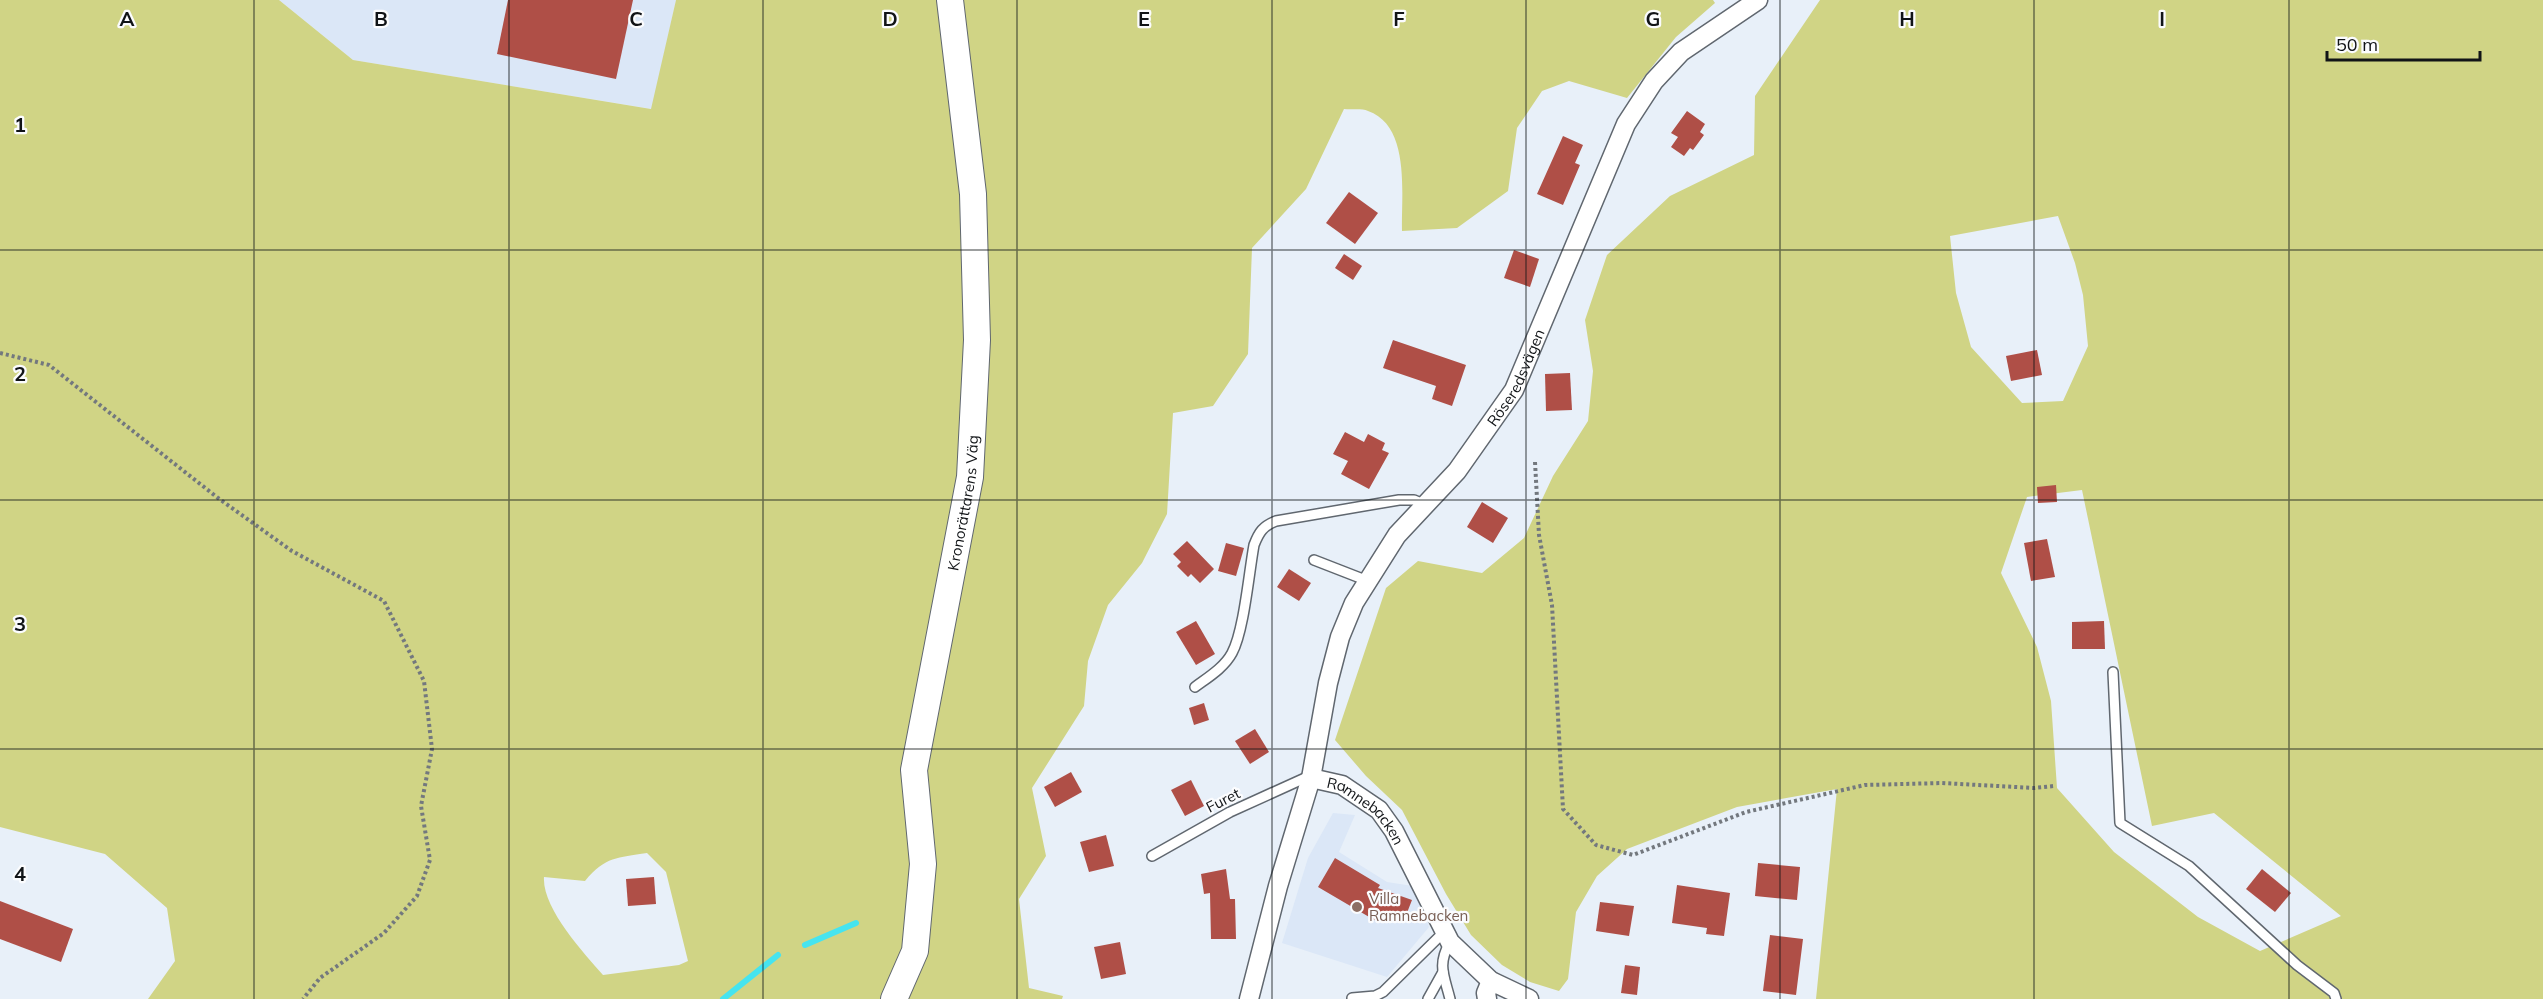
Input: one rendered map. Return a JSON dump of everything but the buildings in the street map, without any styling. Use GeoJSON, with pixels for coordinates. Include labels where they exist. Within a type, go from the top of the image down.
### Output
{"type":"FeatureCollection","features":[{"type":"Feature","properties":{"kind":"street","name":"Kronorättarens Väg"},"geometry":{"type":"LineString","coordinates":[[894,999],[915,951],[923,864],[914,770],[970,477],[977,340],[973,194],[950,0]]}},
{"type":"Feature","properties":{"kind":"street","name":"Röseredsvägen"},"geometry":{"type":"LineString","coordinates":[[1311,778],[1328,682],[1340,637],[1354,603],[1397,535],[1457,471],[1514,390],[1626,124],[1654,81],[1681,52],[1758,0]]}},
{"type":"Feature","properties":{"kind":"street","name":"Ramnebacken"},"geometry":{"type":"LineString","coordinates":[[1249,999],[1278,886],[1311,778],[1342,785],[1379,810],[1394,831],[1447,937],[1491,981],[1529,999]]}},
{"type":"Feature","properties":{"kind":"street"},"geometry":{"type":"LineString","coordinates":[[1487,999],[1486,993],[1491,981]]}},
{"type":"Feature","properties":{"kind":"lane"},"geometry":{"type":"LineString","coordinates":[[1195,687],[1222,666],[1232,654],[1238,638],[1254,544],[1258,532],[1266,525],[1276,521],[1399,500],[1414,500],[1426,505]]}},
{"type":"Feature","properties":{"kind":"lane"},"geometry":{"type":"LineString","coordinates":[[1314,560],[1368,581]]}},
{"type":"Feature","properties":{"kind":"lane"},"geometry":{"type":"LineString","coordinates":[[2114,672],[2120,823],[2189,866],[2297,965],[2334,993],[2336,999]]}},
{"type":"Feature","properties":{"kind":"lane","name":"Furet"},"geometry":{"type":"LineString","coordinates":[[1152,856],[1230,812],[1305,778],[1311,778]]}},
{"type":"Feature","properties":{"kind":"lane"},"geometry":{"type":"LineString","coordinates":[[1447,937],[1441,957],[1450,999]]}},
{"type":"Feature","properties":{"kind":"lane"},"geometry":{"type":"LineString","coordinates":[[1352,998],[1375,996],[1383,992],[1447,937]]}},
{"type":"Feature","properties":{"kind":"lane"},"geometry":{"type":"LineString","coordinates":[[1428,999],[1443,972]]}},
{"type":"Feature","properties":{"kind":"path"},"geometry":{"type":"LineString","coordinates":[[0,353],[49,365],[218,498],[292,551],[384,601],[424,681],[432,749],[421,806],[430,860],[417,896],[384,933],[320,978],[303,999]]}},
{"type":"Feature","properties":{"kind":"path"},"geometry":{"type":"LineString","coordinates":[[1535,462],[1539,535],[1552,605],[1563,809],[1596,845],[1633,855],[1746,812],[1865,785],[1942,783],[2034,788],[2054,786]]}},
{"type":"Feature","properties":{"kind":"shaded area"},"geometry":{"type":"Polygon","coordinates":[[[279,0],[676,0],[652,109],[353,60],[279,0]]]}},
{"type":"Feature","properties":{"kind":"shaded area","name":"Villa Ramnebacken"},"geometry":{"type":"Polygon","coordinates":[[[1333,813],[1355,815],[1339,852],[1387,882],[1413,886],[1429,927],[1387,977],[1282,943],[1308,858],[1333,813]]]}},
{"type":"Feature","properties":{"kind":"green space"},"geometry":{"type":"Polygon","coordinates":[[[0,0],[279,0],[353,60],[651,109],[676,0],[1713,0],[1715,3],[1676,37],[1627,98],[1569,81],[1542,91],[1517,128],[1508,191],[1457,228],[1402,231],[1401,163],[1391,131],[1382,119],[1368,111],[1344,109],[1306,189],[1252,248],[1248,354],[1213,406],[1173,413],[1167,514],[1142,563],[1108,605],[1088,661],[1084,706],[1032,788],[1046,856],[1019,899],[1029,988],[1063,996],[1062,999],[148,999],[175,961],[167,908],[105,854],[0,827],[0,0]],[[647,853],[620,857],[606,862],[585,881],[544,877],[545,889],[565,929],[603,975],[679,965],[688,961],[666,872],[647,853]]]}},
{"type":"Feature","properties":{"kind":"green space"},"geometry":{"type":"Polygon","coordinates":[[[1820,0],[2543,0],[2543,999],[1816,999],[1837,789],[1737,807],[1627,849],[1597,876],[1576,912],[1568,979],[1559,991],[1530,982],[1502,965],[1471,935],[1446,894],[1402,810],[1366,776],[1335,740],[1386,588],[1418,561],[1482,573],[1524,538],[1553,476],[1588,421],[1593,371],[1585,320],[1607,255],[1670,196],[1754,155],[1755,96],[1820,0]],[[2058,216],[1950,236],[1956,293],[1971,347],[2022,403],[2063,401],[2088,346],[2083,295],[2075,263],[2058,216]],[[2082,490],[2027,497],[2001,573],[2037,647],[2051,701],[2057,788],[2114,852],[2198,917],[2260,951],[2341,916],[2214,813],[2152,826],[2082,490]]]}},
{"type":"Feature","properties":{"kind":"waterway"},"geometry":{"type":"LineString","coordinates":[[805,945],[856,923]]}},
{"type":"Feature","properties":{"kind":"waterway"},"geometry":{"type":"LineString","coordinates":[[723,999],[778,955]]}},
{"type":"Feature","properties":{"kind":"place","name":"Villa Ramnebacken"},"geometry":{"type":"Point","coordinates":[1357,907]}}]}
